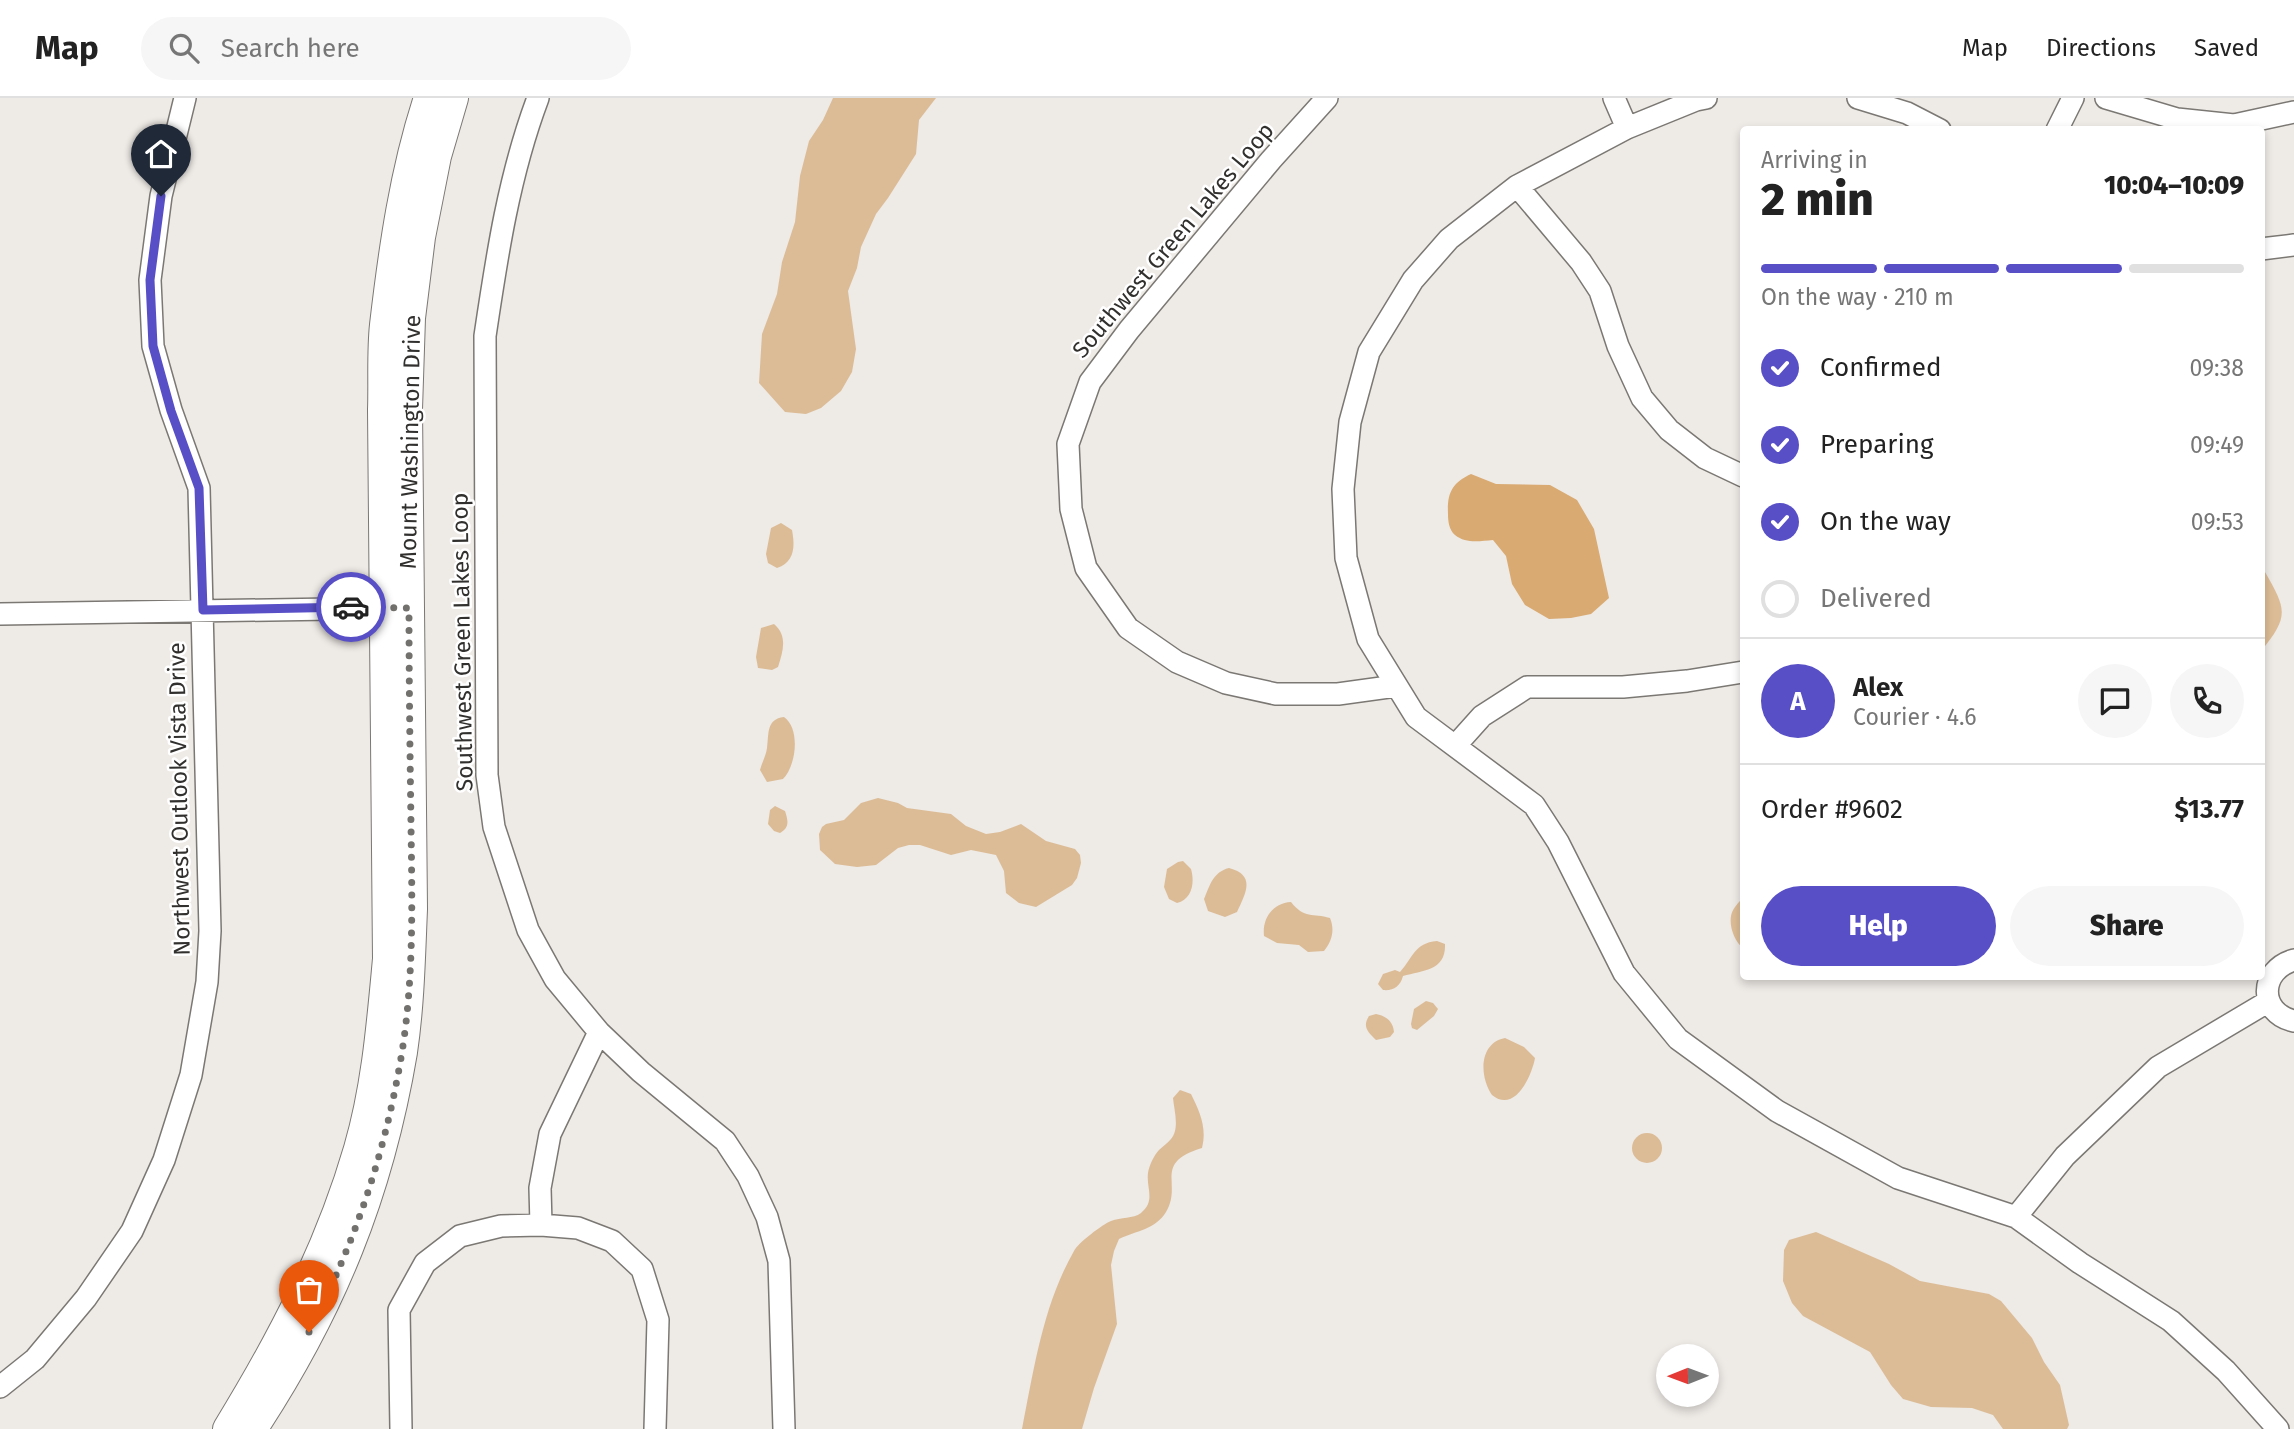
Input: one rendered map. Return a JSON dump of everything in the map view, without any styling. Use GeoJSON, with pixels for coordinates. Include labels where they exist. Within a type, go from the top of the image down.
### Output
{"type":"FeatureCollection","features":[{"type":"Feature","properties":{"kind":"main road","name":"Mount Washington Drive"},"geometry":{"type":"LineString","coordinates":[[251,1429],[297,1356],[354,1237],[375,1175],[402,1049],[409,981],[412,909],[397,608],[383,411],[385,327],[400,210],[429,98]]}},
{"type":"Feature","properties":{"kind":"main road","name":"Mount Washington Drive"},"geometry":{"type":"LineString","coordinates":[[228,1429],[261,1375],[308,1284],[329,1236],[359,1149],[372,1093],[381,1037],[388,959],[397,608],[410,318],[420,237],[436,156],[453,98]]}},
{"type":"Feature","properties":{"kind":"street","name":"Northwest Outlook Vista Drive"},"geometry":{"type":"LineString","coordinates":[[0,1387],[35,1359],[86,1298],[132,1231],[164,1160],[191,1075],[206,982],[211,931],[199,488],[171,411],[153,346],[150,280],[161,196],[185,98]]}},
{"type":"Feature","properties":{"kind":"street","name":"Southwest Green Lakes Loop"},"geometry":{"type":"LineString","coordinates":[[538,98],[511,183],[494,270],[485,336],[487,775],[494,827],[528,930],[555,979],[599,1032],[641,1072],[725,1141],[748,1176],[767,1217],[779,1261],[785,1429]]}},
{"type":"Feature","properties":{"kind":"street","name":"Southwest Green Lakes Loop"},"geometry":{"type":"LineString","coordinates":[[1327,98],[1129,330],[1090,382],[1068,444],[1071,509],[1086,568],[1128,628],[1177,662],[1226,683],[1276,694],[1338,694],[1396,686]]}},
{"type":"Feature","properties":{"kind":"street"},"geometry":{"type":"LineString","coordinates":[[1614,98],[1627,128]]}},
{"type":"Feature","properties":{"kind":"street"},"geometry":{"type":"LineString","coordinates":[[1706,98],[1627,128],[1517,186],[1449,239],[1413,280],[1369,352],[1350,422],[1343,489],[1346,558],[1367,639],[1416,717],[1534,805],[1559,842],[1624,973],[1678,1039],[1777,1111],[1898,1178],[2016,1217],[2080,1263],[2171,1321],[2226,1371],[2278,1429]]}},
{"type":"Feature","properties":{"kind":"street"},"geometry":{"type":"LineString","coordinates":[[1858,98],[1907,113],[1932,126]]}},
{"type":"Feature","properties":{"kind":"street"},"geometry":{"type":"LineString","coordinates":[[2059,126],[2073,98]]}},
{"type":"Feature","properties":{"kind":"street"},"geometry":{"type":"LineString","coordinates":[[2106,98],[2177,119],[2234,125],[2294,112]]}},
{"type":"Feature","properties":{"kind":"street"},"geometry":{"type":"LineString","coordinates":[[1517,186],[1581,262],[1600,291],[1618,346],[1642,398],[1669,430],[1705,457],[1740,474]]}},
{"type":"Feature","properties":{"kind":"street"},"geometry":{"type":"LineString","coordinates":[[2265,248],[2294,245]]}},
{"type":"Feature","properties":{"kind":"street"},"geometry":{"type":"LineString","coordinates":[[0,614],[397,608]]}},
{"type":"Feature","properties":{"kind":"street"},"geometry":{"type":"LineString","coordinates":[[1456,745],[1482,716],[1527,687],[1623,687],[1740,672]]}},
{"type":"Feature","properties":{"kind":"street"},"geometry":{"type":"LineString","coordinates":[[2294,960],[2282,964],[2274,971],[2267,991],[2274,1010],[2281,1017],[2294,1021]]}},
{"type":"Feature","properties":{"kind":"street"},"geometry":{"type":"LineString","coordinates":[[2016,1217],[2065,1156],[2158,1067],[2269,1001]]}},
{"type":"Feature","properties":{"kind":"street"},"geometry":{"type":"LineString","coordinates":[[541,1225],[540,1188],[550,1134],[599,1032]]}},
{"type":"Feature","properties":{"kind":"street"},"geometry":{"type":"LineString","coordinates":[[401,1429],[399,1310],[425,1263],[460,1236],[500,1226],[541,1225],[578,1228],[612,1241],[642,1269],[658,1320],[655,1429]]}},
{"type":"Feature","properties":{"kind":"shaded area"},"geometry":{"type":"Polygon","coordinates":[[[833,98],[936,98],[919,120],[916,154],[876,214],[861,247],[857,268],[848,291],[856,349],[852,372],[841,391],[821,408],[806,414],[785,412],[759,383],[762,334],[777,294],[782,262],[795,222],[800,176],[809,141],[833,98]]]}},
{"type":"Feature","properties":{"kind":"shaded area"},"geometry":{"type":"Polygon","coordinates":[[[1471,474],[1496,484],[1550,485],[1577,500],[1594,529],[1609,598],[1591,614],[1571,618],[1549,619],[1525,605],[1512,584],[1506,556],[1493,540],[1464,540],[1450,528],[1450,494],[1459,481],[1471,474]]]}},
{"type":"Feature","properties":{"kind":"shaded area"},"geometry":{"type":"Polygon","coordinates":[[[781,523],[792,530],[793,547],[787,562],[777,568],[768,563],[766,554],[771,528],[781,523]]]}},
{"type":"Feature","properties":{"kind":"shaded area"},"geometry":{"type":"Polygon","coordinates":[[[2265,572],[2281,604],[2282,612],[2277,629],[2265,646],[2265,572]]]}},
{"type":"Feature","properties":{"kind":"shaded area"},"geometry":{"type":"Polygon","coordinates":[[[774,624],[783,639],[778,667],[772,670],[758,668],[756,657],[761,628],[774,624]]]}},
{"type":"Feature","properties":{"kind":"shaded area"},"geometry":{"type":"Polygon","coordinates":[[[784,717],[795,738],[794,757],[783,779],[767,782],[760,770],[769,728],[778,718],[784,717]]]}},
{"type":"Feature","properties":{"kind":"shaded area"},"geometry":{"type":"Polygon","coordinates":[[[878,798],[907,808],[951,814],[966,826],[986,834],[1021,824],[1046,841],[1075,849],[1080,855],[1081,863],[1077,878],[1072,885],[1036,907],[1019,903],[1006,893],[1004,871],[996,855],[971,850],[951,855],[920,845],[909,845],[898,848],[876,865],[857,867],[835,864],[820,850],[819,834],[822,827],[844,820],[861,803],[878,798]]]}},
{"type":"Feature","properties":{"kind":"shaded area"},"geometry":{"type":"Polygon","coordinates":[[[775,806],[785,811],[787,818],[787,826],[780,833],[768,824],[770,810],[775,806]]]}},
{"type":"Feature","properties":{"kind":"shaded area"},"geometry":{"type":"Polygon","coordinates":[[[1183,861],[1191,869],[1193,880],[1189,894],[1177,903],[1169,899],[1164,887],[1167,869],[1183,861]]]}},
{"type":"Feature","properties":{"kind":"shaded area"},"geometry":{"type":"Polygon","coordinates":[[[1229,868],[1243,875],[1246,892],[1237,912],[1225,917],[1208,911],[1204,899],[1216,876],[1229,868]]]}},
{"type":"Feature","properties":{"kind":"shaded area"},"geometry":{"type":"Polygon","coordinates":[[[1740,901],[1740,945],[1731,925],[1732,912],[1740,901]]]}},
{"type":"Feature","properties":{"kind":"shaded area"},"geometry":{"type":"Polygon","coordinates":[[[1291,902],[1300,911],[1330,918],[1332,935],[1324,951],[1308,952],[1299,945],[1277,943],[1264,936],[1265,923],[1270,913],[1279,905],[1291,902]]]}},
{"type":"Feature","properties":{"kind":"shaded area"},"geometry":{"type":"Polygon","coordinates":[[[1437,941],[1445,944],[1444,953],[1442,960],[1432,968],[1403,976],[1398,986],[1390,990],[1383,990],[1378,984],[1383,974],[1395,970],[1400,972],[1419,948],[1437,941]]]}},
{"type":"Feature","properties":{"kind":"shaded area"},"geometry":{"type":"Polygon","coordinates":[[[1426,1001],[1433,1003],[1438,1009],[1434,1016],[1417,1030],[1412,1028],[1414,1009],[1426,1001]]]}},
{"type":"Feature","properties":{"kind":"shaded area"},"geometry":{"type":"Polygon","coordinates":[[[1376,1014],[1391,1022],[1394,1032],[1390,1037],[1376,1040],[1368,1032],[1367,1020],[1369,1016],[1376,1014]]]}},
{"type":"Feature","properties":{"kind":"shaded area"},"geometry":{"type":"Polygon","coordinates":[[[1505,1038],[1524,1047],[1535,1058],[1521,1090],[1508,1100],[1500,1100],[1492,1095],[1488,1087],[1484,1061],[1490,1046],[1505,1038]]]}},
{"type":"Feature","properties":{"kind":"shaded area"},"geometry":{"type":"Polygon","coordinates":[[[1180,1090],[1191,1094],[1200,1114],[1204,1134],[1202,1148],[1187,1154],[1173,1167],[1170,1202],[1162,1218],[1151,1226],[1119,1239],[1111,1265],[1117,1324],[1082,1429],[1022,1429],[1047,1315],[1063,1272],[1076,1248],[1091,1234],[1111,1221],[1134,1216],[1146,1208],[1149,1199],[1149,1167],[1157,1152],[1174,1135],[1176,1119],[1173,1098],[1180,1090]]]}},
{"type":"Feature","properties":{"kind":"shaded area"},"geometry":{"type":"Polygon","coordinates":[[[1647,1133],[1653,1134],[1661,1142],[1661,1154],[1653,1162],[1647,1163],[1641,1162],[1633,1154],[1632,1148],[1633,1142],[1641,1134],[1647,1133]]]}},
{"type":"Feature","properties":{"kind":"shaded area"},"geometry":{"type":"Polygon","coordinates":[[[1816,1232],[1889,1264],[1920,1281],[1989,1294],[2001,1301],[2032,1338],[2060,1385],[2069,1425],[2067,1429],[2003,1429],[1993,1415],[1972,1408],[1931,1407],[1903,1399],[1870,1352],[1803,1316],[1792,1303],[1783,1281],[1784,1250],[1789,1240],[1816,1232]]]}},
{"type":"Feature","properties":{"kind":"way so far"},"geometry":{"type":"LineString","coordinates":[[309,1332],[354,1237],[375,1175],[390,1116],[402,1049],[409,981],[412,909],[409,608],[351,607]]}},
{"type":"Feature","properties":{"kind":"route"},"geometry":{"type":"LineString","coordinates":[[161,196],[150,280],[153,346],[171,411],[199,488],[203,610],[351,607]]}}]}
